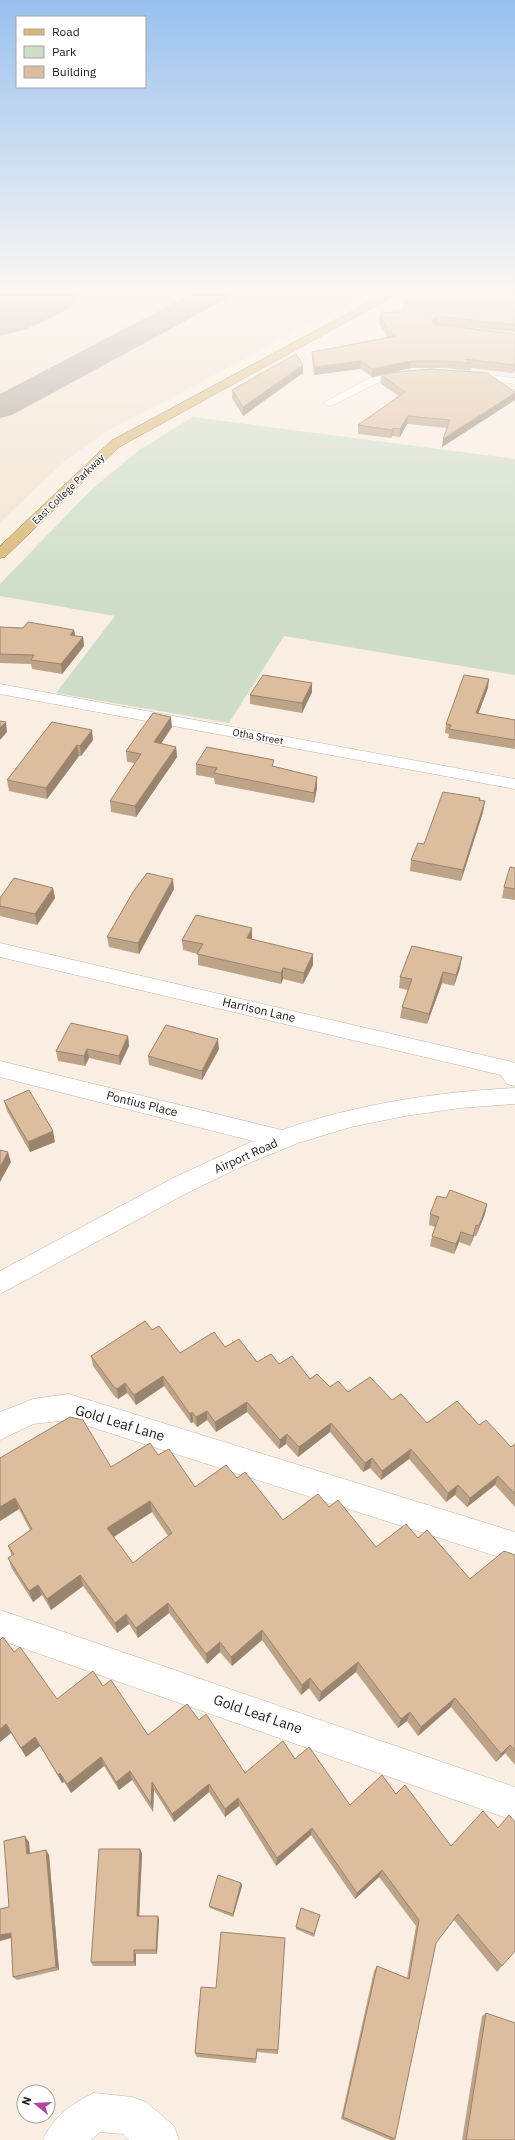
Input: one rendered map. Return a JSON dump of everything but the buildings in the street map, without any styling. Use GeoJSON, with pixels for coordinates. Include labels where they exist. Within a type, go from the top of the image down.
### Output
{"type":"FeatureCollection","features":[{"type":"Feature","properties":{"kind":"main road","name":"East College Parkway"},"geometry":{"type":"LineString","coordinates":[[0,554],[115,444],[209,393]]}},
{"type":"Feature","properties":{"kind":"street"},"geometry":{"type":"LineString","coordinates":[[329,403],[349,393]]}},
{"type":"Feature","properties":{"kind":"street","name":"Otha Street"},"geometry":{"type":"LineString","coordinates":[[0,689],[515,784]]}},
{"type":"Feature","properties":{"kind":"street","name":"Harrison Lane"},"geometry":{"type":"LineString","coordinates":[[0,950],[508,1069],[515,1078]]}},
{"type":"Feature","properties":{"kind":"street","name":"Pontius Place"},"geometry":{"type":"LineString","coordinates":[[0,1069],[284,1140]]}},
{"type":"Feature","properties":{"kind":"street","name":"Airport Road"},"geometry":{"type":"LineString","coordinates":[[0,1283],[181,1185],[209,1173],[229,1161],[284,1140],[351,1118],[394,1108],[482,1097],[515,1096]]}},
{"type":"Feature","properties":{"kind":"street","name":"Gold Leaf Lane"},"geometry":{"type":"LineString","coordinates":[[0,1427],[23,1414],[38,1409],[69,1407],[515,1547]]}},
{"type":"Feature","properties":{"kind":"street","name":"Gold Leaf Lane"},"geometry":{"type":"LineString","coordinates":[[0,1625],[515,1804]]}},
{"type":"Feature","properties":{"kind":"street"},"geometry":{"type":"LineString","coordinates":[[62,2140],[94,2112],[132,2116],[152,2135],[160,2140]]}},
{"type":"Feature","properties":{"kind":"shaded area"},"geometry":{"type":"Polygon","coordinates":[[[0,393],[180,393],[104,433],[65,461],[0,522],[0,393]]]}},
{"type":"Feature","properties":{"kind":"green space"},"geometry":{"type":"Polygon","coordinates":[[[193,417],[515,459],[515,675],[284,636],[229,723],[56,693],[115,616],[0,596],[0,584],[93,488],[139,450],[193,417]]]}},
{"type":"Feature","properties":{"kind":"taxiway"},"geometry":{"type":"LineString","coordinates":[[0,408],[28,393]]}}]}
